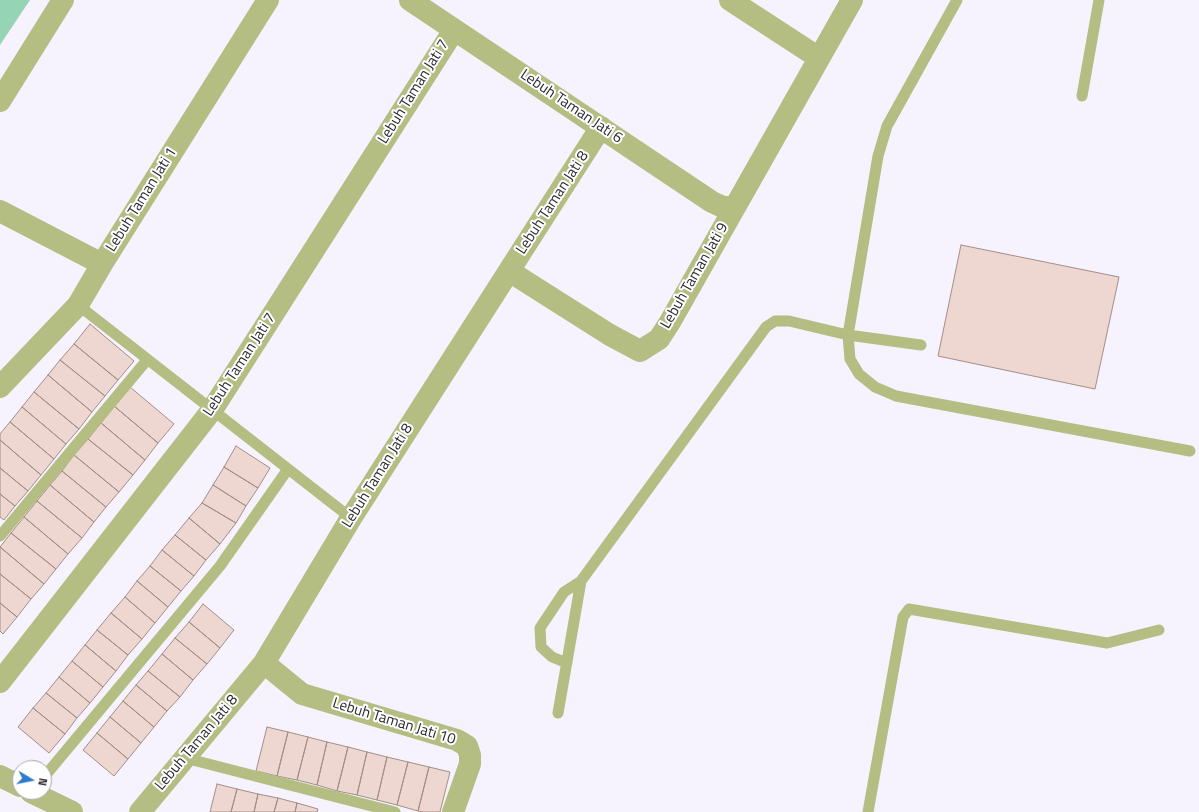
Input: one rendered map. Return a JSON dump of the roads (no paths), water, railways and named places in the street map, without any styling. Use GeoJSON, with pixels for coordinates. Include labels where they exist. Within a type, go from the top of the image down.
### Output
{"type":"FeatureCollection","features":[{"type":"Feature","properties":{"kind":"street"},"geometry":{"type":"LineString","coordinates":[[0,101],[63,0]]}},
{"type":"Feature","properties":{"kind":"street","name":"Lebuh Taman Jati 1"},"geometry":{"type":"LineString","coordinates":[[0,387],[78,305],[102,264],[268,0]]}},
{"type":"Feature","properties":{"kind":"street","name":"Lebuh Taman Jati 6"},"geometry":{"type":"LineString","coordinates":[[410,0],[712,202],[723,207],[734,206]]}},
{"type":"Feature","properties":{"kind":"street"},"geometry":{"type":"LineString","coordinates":[[730,0],[819,58]]}},
{"type":"Feature","properties":{"kind":"street"},"geometry":{"type":"LineString","coordinates":[[734,206],[852,0]]}},
{"type":"Feature","properties":{"kind":"street","name":"Lebuh Taman Jati 7"},"geometry":{"type":"LineString","coordinates":[[0,682],[212,410],[454,30]]}},
{"type":"Feature","properties":{"kind":"street","name":"Lebuh Taman Jati 8"},"geometry":{"type":"LineString","coordinates":[[140,812],[264,663],[351,518],[601,127]]}},
{"type":"Feature","properties":{"kind":"street","name":"Lebuh Taman Jati 9"},"geometry":{"type":"LineString","coordinates":[[509,271],[610,335],[640,351],[659,339],[670,322],[734,206]]}},
{"type":"Feature","properties":{"kind":"street"},"geometry":{"type":"LineString","coordinates":[[0,211],[102,264]]}},
{"type":"Feature","properties":{"kind":"street","name":"Lebuh Taman Jati 10"},"geometry":{"type":"LineString","coordinates":[[264,663],[302,694],[457,740],[467,746],[470,755],[470,764],[453,812]]}},
{"type":"Feature","properties":{"kind":"street"},"geometry":{"type":"LineString","coordinates":[[0,776],[12,782]]}},
{"type":"Feature","properties":{"kind":"street"},"geometry":{"type":"LineString","coordinates":[[47,800],[72,812]]}},
{"type":"Feature","properties":{"kind":"lane"},"geometry":{"type":"LineString","coordinates":[[957,0],[886,126],[878,156],[848,336],[850,360],[859,374],[876,387],[896,396],[1190,451]]}},
{"type":"Feature","properties":{"kind":"lane"},"geometry":{"type":"LineString","coordinates":[[1082,96],[1099,0]]}},
{"type":"Feature","properties":{"kind":"lane"},"geometry":{"type":"LineString","coordinates":[[78,305],[351,518]]}},
{"type":"Feature","properties":{"kind":"lane"},"geometry":{"type":"LineString","coordinates":[[567,663],[552,657],[541,648],[540,628],[564,592],[581,581],[766,327],[775,321],[788,321],[848,336],[921,345]]}},
{"type":"Feature","properties":{"kind":"lane"},"geometry":{"type":"LineString","coordinates":[[0,536],[147,360]]}},
{"type":"Feature","properties":{"kind":"lane"},"geometry":{"type":"LineString","coordinates":[[52,767],[220,566],[288,469]]}},
{"type":"Feature","properties":{"kind":"lane"},"geometry":{"type":"LineString","coordinates":[[558,713],[581,581]]}},
{"type":"Feature","properties":{"kind":"lane"},"geometry":{"type":"LineString","coordinates":[[868,812],[903,616],[909,609],[1106,643],[1159,630]]}},
{"type":"Feature","properties":{"kind":"lane"},"geometry":{"type":"LineString","coordinates":[[185,758],[395,812]]}}]}
